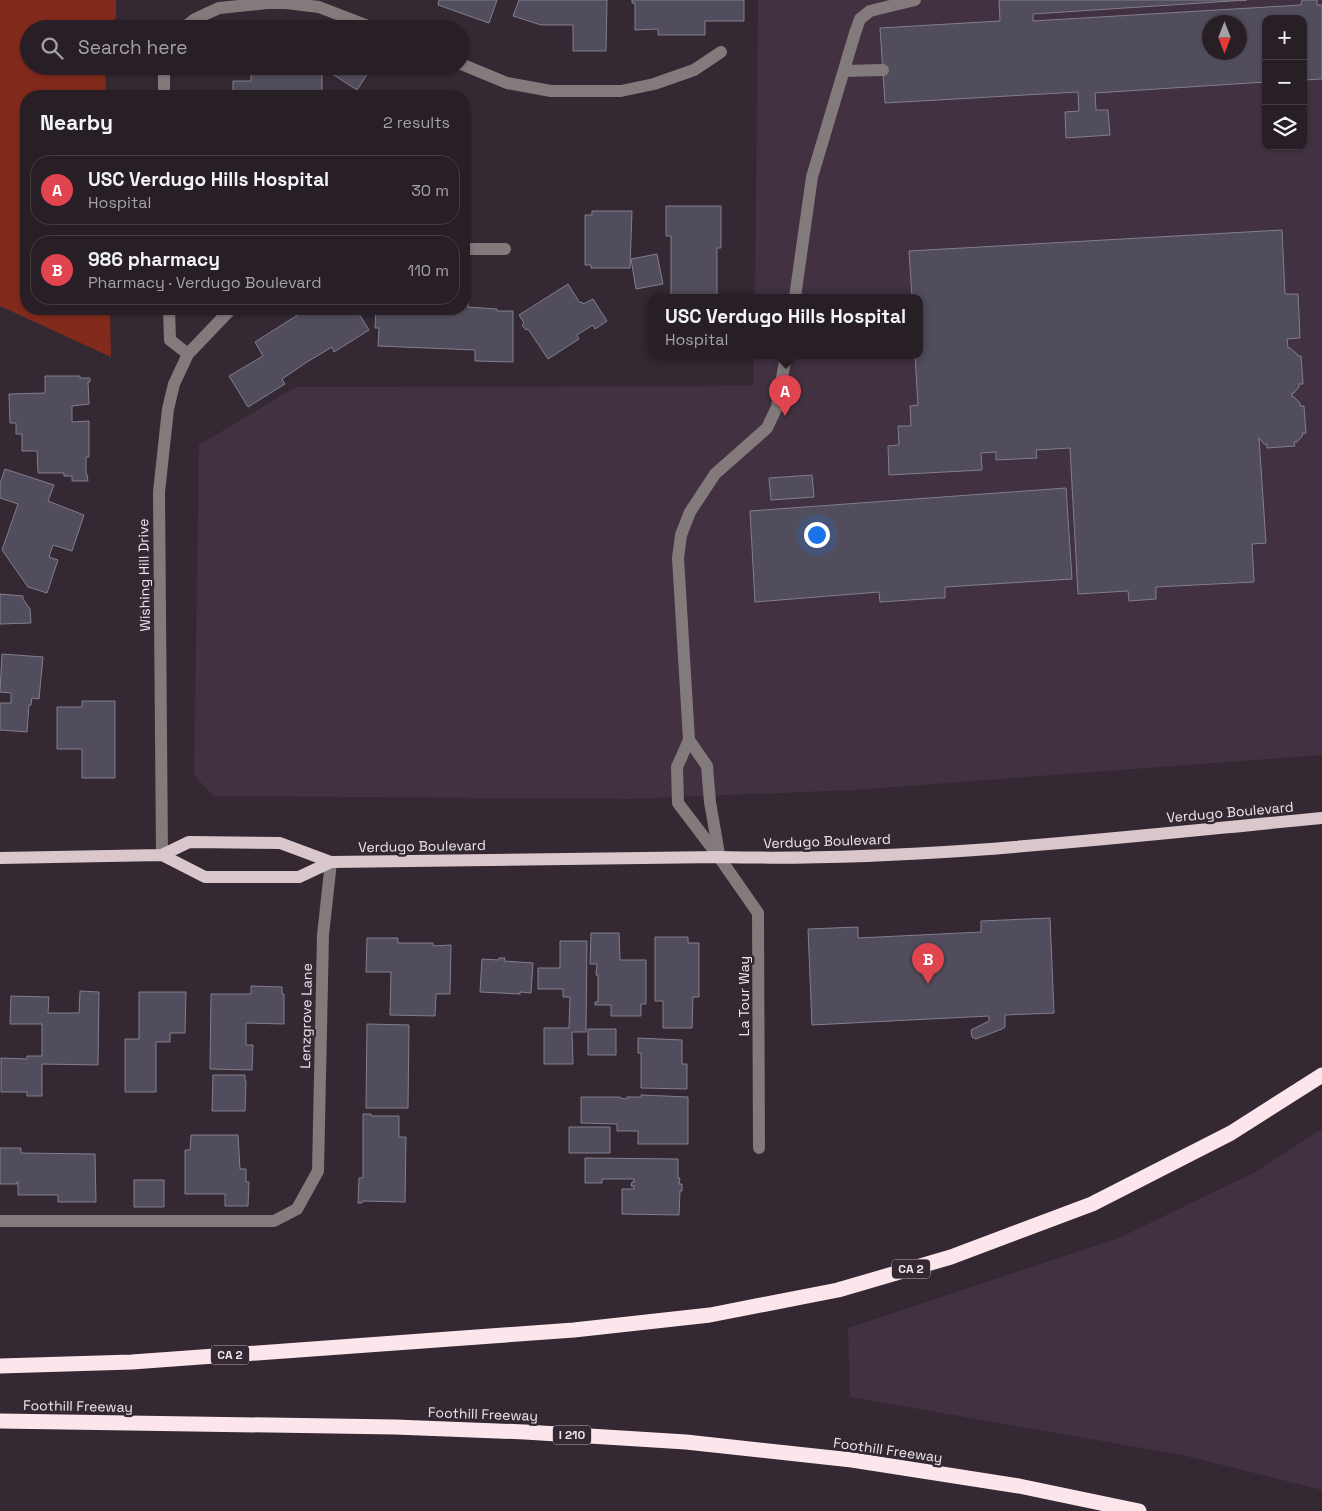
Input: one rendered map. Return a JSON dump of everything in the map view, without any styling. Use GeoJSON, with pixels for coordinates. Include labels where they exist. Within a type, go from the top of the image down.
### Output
{"type":"FeatureCollection","features":[{"type":"Feature","properties":{"kind":"highway","name":"CA 2"},"geometry":{"type":"LineString","coordinates":[[0,1366],[132,1362],[574,1330],[710,1315],[838,1290],[951,1258],[1092,1204],[1231,1133],[1322,1074]]}},
{"type":"Feature","properties":{"kind":"highway","name":"Foothill Freeway"},"geometry":{"type":"LineString","coordinates":[[0,1421],[395,1426],[686,1442],[852,1460],[1019,1486],[1140,1511]]}},
{"type":"Feature","properties":{"kind":"main road","name":"Verdugo Boulevard"},"geometry":{"type":"LineString","coordinates":[[162,856],[188,842],[280,843],[331,862],[770,858],[938,852],[1322,818]]}},
{"type":"Feature","properties":{"kind":"main road","name":"Verdugo Boulevard"},"geometry":{"type":"LineString","coordinates":[[0,858],[162,856],[205,877],[299,877],[331,862]]}},
{"type":"Feature","properties":{"kind":"street"},"geometry":{"type":"LineString","coordinates":[[795,294],[812,177],[860,19],[870,10],[915,0]]}},
{"type":"Feature","properties":{"kind":"street"},"geometry":{"type":"LineString","coordinates":[[194,20],[219,8],[268,3],[319,7],[353,20]]}},
{"type":"Feature","properties":{"kind":"street"},"geometry":{"type":"LineString","coordinates":[[470,68],[507,82],[550,91],[620,91],[654,84],[694,70],[720,52]]}},
{"type":"Feature","properties":{"kind":"street"},"geometry":{"type":"LineString","coordinates":[[844,71],[883,70]]}},
{"type":"Feature","properties":{"kind":"street"},"geometry":{"type":"LineString","coordinates":[[164,75],[164,90]]}},
{"type":"Feature","properties":{"kind":"street"},"geometry":{"type":"LineString","coordinates":[[470,249],[505,249]]}},
{"type":"Feature","properties":{"kind":"street"},"geometry":{"type":"LineString","coordinates":[[169,315],[170,340],[188,354]]}},
{"type":"Feature","properties":{"kind":"street","name":"Wishing Hill Drive"},"geometry":{"type":"LineString","coordinates":[[162,856],[159,492],[168,409],[174,384],[188,354],[225,315]]}},
{"type":"Feature","properties":{"kind":"street"},"geometry":{"type":"LineString","coordinates":[[719,857],[706,766],[689,740],[678,558],[681,535],[690,512],[715,474],[767,428],[777,407],[785,359]]}},
{"type":"Feature","properties":{"kind":"street","name":"La Tour Way"},"geometry":{"type":"LineString","coordinates":[[689,740],[677,767],[678,803],[758,913],[759,1148]]}},
{"type":"Feature","properties":{"kind":"street","name":"Lenzgrove Lane"},"geometry":{"type":"LineString","coordinates":[[0,1221],[274,1222],[297,1209],[318,1171],[323,935],[331,862]]}},
{"type":"Feature","properties":{"kind":"shaded area"},"geometry":{"type":"Polygon","coordinates":[[[0,0],[116,0],[115,20],[20,20],[20,75],[105,75],[106,90],[20,90],[20,315],[110,315],[111,357],[0,306],[0,0]]]}},
{"type":"Feature","properties":{"kind":"shaded area"},"geometry":{"type":"Polygon","coordinates":[[[758,0],[1322,0],[1322,755],[853,790],[631,799],[213,796],[194,775],[199,445],[296,387],[753,386],[754,359],[923,359],[923,294],[755,294],[758,0]]]}},
{"type":"Feature","properties":{"kind":"shaded area"},"geometry":{"type":"Polygon","coordinates":[[[1322,1129],[1322,1490],[1182,1455],[850,1397],[848,1328],[1119,1238],[1255,1172],[1322,1129]]]}},
{"type":"Feature","properties":{"kind":"building"},"geometry":{"type":"Polygon","coordinates":[[[439,0],[497,0],[489,23],[438,5],[439,0]]]}},
{"type":"Feature","properties":{"kind":"building"},"geometry":{"type":"Polygon","coordinates":[[[519,0],[607,0],[606,51],[573,51],[573,25],[541,25],[513,16],[519,0]]]}},
{"type":"Feature","properties":{"kind":"building"},"geometry":{"type":"Polygon","coordinates":[[[632,0],[744,0],[744,21],[705,21],[705,35],[658,35],[658,29],[635,30],[635,3],[632,3],[632,0]]]}},
{"type":"Feature","properties":{"kind":"building"},"geometry":{"type":"Polygon","coordinates":[[[999,0],[1247,0],[1033,14],[1033,21],[1301,5],[1302,0],[1317,0],[1317,5],[1322,5],[1322,79],[1307,80],[1307,15],[1262,15],[1262,82],[1095,93],[1096,110],[1108,110],[1110,135],[1066,138],[1065,112],[1079,111],[1078,92],[885,103],[880,28],[1000,21],[999,0]]]}},
{"type":"Feature","properties":{"kind":"building"},"geometry":{"type":"Polygon","coordinates":[[[251,75],[322,75],[322,90],[233,90],[233,81],[251,81],[251,75]]]}},
{"type":"Feature","properties":{"kind":"building"},"geometry":{"type":"Polygon","coordinates":[[[334,75],[367,75],[357,90],[334,75]]]}},
{"type":"Feature","properties":{"kind":"building"},"geometry":{"type":"Polygon","coordinates":[[[666,206],[721,206],[721,248],[717,248],[717,294],[671,294],[671,236],[666,236],[666,206]]]}},
{"type":"Feature","properties":{"kind":"building"},"geometry":{"type":"Polygon","coordinates":[[[592,211],[632,211],[630,268],[591,268],[591,265],[585,265],[585,215],[592,215],[592,211]]]}},
{"type":"Feature","properties":{"kind":"building"},"geometry":{"type":"Polygon","coordinates":[[[1282,230],[1285,294],[1298,294],[1300,338],[1287,339],[1288,348],[1298,356],[1301,356],[1303,384],[1299,384],[1299,387],[1292,393],[1292,397],[1300,403],[1300,406],[1304,406],[1306,433],[1302,433],[1303,435],[1297,442],[1294,442],[1295,446],[1267,448],[1267,444],[1264,444],[1259,438],[1266,543],[1252,544],[1254,582],[1156,587],[1156,599],[1129,601],[1128,591],[1078,594],[1070,448],[1036,450],[1037,458],[996,460],[996,452],[981,453],[982,470],[889,475],[888,446],[899,445],[898,426],[911,426],[910,406],[918,405],[915,359],[923,359],[923,294],[912,294],[909,251],[1282,230]]]}},
{"type":"Feature","properties":{"kind":"building"},"geometry":{"type":"Polygon","coordinates":[[[657,254],[663,284],[636,289],[631,259],[657,254]]]}},
{"type":"Feature","properties":{"kind":"building"},"geometry":{"type":"Polygon","coordinates":[[[568,284],[580,303],[582,302],[583,304],[593,299],[607,321],[595,329],[593,325],[577,335],[579,339],[548,359],[528,329],[526,330],[522,325],[524,323],[519,315],[568,284]]]}},
{"type":"Feature","properties":{"kind":"building"},"geometry":{"type":"Polygon","coordinates":[[[470,307],[513,311],[513,362],[475,361],[475,350],[378,346],[379,328],[375,328],[376,315],[470,315],[470,307]]]}},
{"type":"Feature","properties":{"kind":"building"},"geometry":{"type":"Polygon","coordinates":[[[298,315],[360,315],[369,330],[334,352],[332,347],[307,362],[282,379],[285,384],[248,407],[229,376],[263,356],[255,342],[298,315]]]}},
{"type":"Feature","properties":{"kind":"building"},"geometry":{"type":"Polygon","coordinates":[[[45,376],[80,376],[80,378],[90,378],[90,382],[88,382],[89,404],[72,406],[72,422],[89,421],[89,457],[86,457],[88,481],[72,481],[72,476],[64,476],[64,473],[38,473],[37,451],[22,451],[22,434],[16,434],[16,423],[10,423],[9,394],[45,393],[45,376]]]}},
{"type":"Feature","properties":{"kind":"building"},"geometry":{"type":"Polygon","coordinates":[[[5,469],[54,485],[48,501],[84,515],[72,551],[53,545],[49,557],[58,560],[47,593],[28,587],[2,550],[18,504],[0,498],[0,484],[5,469]]]}},
{"type":"Feature","properties":{"kind":"building"},"geometry":{"type":"Polygon","coordinates":[[[812,475],[814,497],[771,500],[769,478],[812,475]]]}},
{"type":"Feature","properties":{"kind":"building"},"geometry":{"type":"Polygon","coordinates":[[[1066,488],[1072,579],[945,587],[945,598],[880,602],[879,592],[755,602],[750,511],[1066,488]]]}},
{"type":"Feature","properties":{"kind":"building"},"geometry":{"type":"Polygon","coordinates":[[[0,594],[23,596],[30,609],[31,623],[0,624],[0,594]]]}},
{"type":"Feature","properties":{"kind":"building"},"geometry":{"type":"Polygon","coordinates":[[[2,654],[43,657],[39,699],[32,698],[31,705],[29,705],[27,732],[0,730],[0,703],[11,703],[11,693],[0,692],[2,654]]]}},
{"type":"Feature","properties":{"kind":"building"},"geometry":{"type":"Polygon","coordinates":[[[82,701],[115,701],[115,778],[82,778],[82,749],[57,749],[57,707],[82,707],[82,701]]]}},
{"type":"Feature","properties":{"kind":"building"},"geometry":{"type":"Polygon","coordinates":[[[1050,918],[1054,1013],[1005,1015],[1005,1027],[976,1039],[972,1037],[971,1030],[989,1021],[989,1016],[812,1025],[808,929],[858,927],[858,938],[981,932],[981,921],[1050,918]]]}},
{"type":"Feature","properties":{"kind":"building"},"geometry":{"type":"Polygon","coordinates":[[[591,933],[619,933],[620,960],[646,960],[646,1004],[641,1004],[641,1016],[611,1016],[611,1005],[595,1005],[595,1002],[598,1002],[598,975],[596,975],[597,964],[590,964],[591,933]]]}},
{"type":"Feature","properties":{"kind":"building"},"geometry":{"type":"Polygon","coordinates":[[[655,937],[688,937],[688,943],[699,943],[699,997],[693,997],[692,1028],[663,1028],[663,1001],[655,1001],[655,937]]]}},
{"type":"Feature","properties":{"kind":"building"},"geometry":{"type":"Polygon","coordinates":[[[367,938],[398,938],[398,943],[433,943],[433,946],[451,945],[450,994],[436,994],[435,1016],[390,1015],[391,972],[366,972],[367,938]]]}},
{"type":"Feature","properties":{"kind":"building"},"geometry":{"type":"Polygon","coordinates":[[[560,941],[587,941],[586,1032],[572,1032],[573,1064],[544,1064],[544,1028],[569,1028],[570,997],[563,997],[563,989],[538,989],[538,968],[560,968],[560,941]]]}},
{"type":"Feature","properties":{"kind":"building"},"geometry":{"type":"Polygon","coordinates":[[[499,958],[505,958],[504,961],[533,963],[531,993],[480,992],[482,959],[499,960],[499,958]]]}},
{"type":"Feature","properties":{"kind":"building"},"geometry":{"type":"Polygon","coordinates":[[[251,986],[282,987],[282,994],[284,994],[284,1024],[246,1023],[246,1045],[253,1045],[252,1070],[210,1069],[211,994],[251,994],[251,986]]]}},
{"type":"Feature","properties":{"kind":"building"},"geometry":{"type":"Polygon","coordinates":[[[80,991],[99,992],[98,1065],[42,1064],[42,1096],[27,1096],[27,1092],[1,1092],[1,1058],[27,1059],[27,1056],[42,1056],[42,1024],[10,1024],[11,996],[49,997],[48,1013],[79,1013],[80,991]]]}},
{"type":"Feature","properties":{"kind":"building"},"geometry":{"type":"Polygon","coordinates":[[[139,992],[186,992],[185,1033],[170,1033],[170,1042],[156,1042],[156,1092],[125,1092],[125,1039],[139,1039],[139,992]]]}},
{"type":"Feature","properties":{"kind":"building"},"geometry":{"type":"Polygon","coordinates":[[[367,1024],[409,1025],[408,1108],[366,1108],[367,1024]]]}},
{"type":"Feature","properties":{"kind":"building"},"geometry":{"type":"Polygon","coordinates":[[[588,1029],[616,1029],[616,1055],[588,1055],[588,1029]]]}},
{"type":"Feature","properties":{"kind":"building"},"geometry":{"type":"Polygon","coordinates":[[[638,1038],[682,1040],[682,1064],[687,1064],[687,1089],[641,1088],[641,1053],[638,1053],[638,1038]]]}},
{"type":"Feature","properties":{"kind":"building"},"geometry":{"type":"Polygon","coordinates":[[[213,1075],[245,1075],[245,1111],[212,1111],[213,1075]]]}},
{"type":"Feature","properties":{"kind":"building"},"geometry":{"type":"Polygon","coordinates":[[[641,1095],[688,1097],[688,1144],[638,1144],[638,1131],[617,1131],[617,1124],[581,1123],[581,1097],[620,1097],[627,1099],[627,1097],[641,1097],[641,1095]]]}},
{"type":"Feature","properties":{"kind":"building"},"geometry":{"type":"Polygon","coordinates":[[[363,1114],[371,1114],[371,1116],[399,1116],[399,1137],[406,1137],[405,1202],[362,1201],[362,1203],[358,1203],[359,1178],[363,1178],[363,1114]]]}},
{"type":"Feature","properties":{"kind":"building"},"geometry":{"type":"Polygon","coordinates":[[[569,1127],[610,1127],[610,1153],[569,1153],[569,1127]]]}},
{"type":"Feature","properties":{"kind":"building"},"geometry":{"type":"Polygon","coordinates":[[[191,1135],[238,1135],[240,1169],[246,1169],[246,1182],[249,1182],[248,1206],[225,1206],[225,1194],[185,1194],[185,1150],[190,1150],[191,1135]]]}},
{"type":"Feature","properties":{"kind":"building"},"geometry":{"type":"Polygon","coordinates":[[[0,1148],[21,1148],[21,1153],[95,1154],[96,1202],[58,1202],[58,1195],[18,1195],[18,1182],[17,1184],[0,1184],[0,1148]]]}},
{"type":"Feature","properties":{"kind":"building"},"geometry":{"type":"Polygon","coordinates":[[[585,1158],[678,1159],[678,1178],[680,1178],[679,1184],[682,1184],[679,1215],[622,1214],[622,1189],[634,1189],[634,1186],[631,1186],[634,1179],[602,1179],[602,1183],[585,1183],[585,1158]]]}},
{"type":"Feature","properties":{"kind":"building"},"geometry":{"type":"Polygon","coordinates":[[[134,1180],[164,1180],[164,1207],[134,1207],[134,1180]]]}},
{"type":"Feature","properties":{"kind":"place","name":"USC Verdugo Hills Hospital"},"geometry":{"type":"Point","coordinates":[785,416]}},
{"type":"Feature","properties":{"kind":"place","name":"986 pharmacy"},"geometry":{"type":"Point","coordinates":[928,984]}}]}
